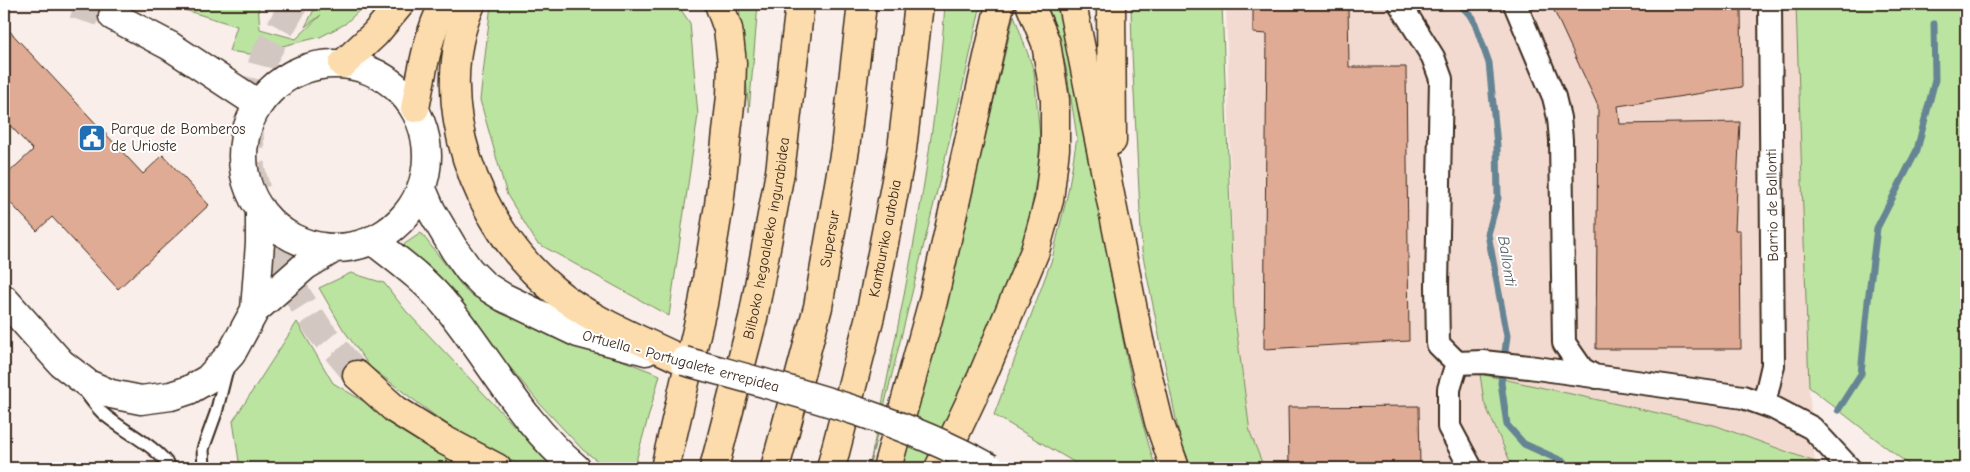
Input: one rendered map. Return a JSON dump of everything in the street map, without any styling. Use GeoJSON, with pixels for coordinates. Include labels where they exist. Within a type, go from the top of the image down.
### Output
{"type":"FeatureCollection","features":[{"type":"Feature","properties":{"kind":"highway"},"geometry":{"type":"LineString","coordinates":[[343,64],[375,34],[400,4]]}},
{"type":"Feature","properties":{"kind":"highway"},"geometry":{"type":"LineString","coordinates":[[415,108],[426,56],[438,15],[444,4]]}},
{"type":"Feature","properties":{"kind":"highway"},"geometry":{"type":"LineString","coordinates":[[470,4],[462,23],[456,64],[457,111],[464,148],[476,184],[496,224],[521,258],[554,290],[586,313],[672,356]]}},
{"type":"Feature","properties":{"kind":"highway"},"geometry":{"type":"LineString","coordinates":[[665,468],[703,304],[719,205],[731,96],[732,63],[728,29],[719,4]]}},
{"type":"Feature","properties":{"kind":"highway","name":"Bilboko hegoaldeko ingurabidea"},"geometry":{"type":"LineString","coordinates":[[714,468],[753,318],[780,172],[800,4]]}},
{"type":"Feature","properties":{"kind":"highway","name":"Supersur"},"geometry":{"type":"LineString","coordinates":[[775,468],[818,307],[846,150],[862,4]]}},
{"type":"Feature","properties":{"kind":"highway","name":"Kantauriko autobia"},"geometry":{"type":"LineString","coordinates":[[831,468],[870,316],[902,149],[919,4]]}},
{"type":"Feature","properties":{"kind":"highway"},"geometry":{"type":"LineString","coordinates":[[887,468],[933,301],[1000,4]]}},
{"type":"Feature","properties":{"kind":"highway"},"geometry":{"type":"LineString","coordinates":[[940,468],[982,377],[1035,252],[1050,192],[1055,149],[1055,100],[1046,44],[1030,4]]}},
{"type":"Feature","properties":{"kind":"highway"},"geometry":{"type":"LineString","coordinates":[[1072,4],[1139,340],[1159,422],[1175,468]]}},
{"type":"Feature","properties":{"kind":"highway"},"geometry":{"type":"LineString","coordinates":[[1111,4],[1112,139],[1118,232]]}},
{"type":"Feature","properties":{"kind":"highway"},"geometry":{"type":"LineString","coordinates":[[357,375],[396,410],[444,440],[498,468]]}},
{"type":"Feature","properties":{"kind":"street"},"geometry":{"type":"LineString","coordinates":[[1400,4],[1433,57],[1441,79],[1437,286],[1438,344],[1457,363],[1483,362],[1530,367],[1596,378],[1743,397],[1764,404],[1812,428],[1849,468]]}},
{"type":"Feature","properties":{"kind":"street"},"geometry":{"type":"LineString","coordinates":[[1514,4],[1554,97],[1559,118],[1561,140],[1562,322],[1564,343],[1582,369],[1596,378]]}},
{"type":"Feature","properties":{"kind":"street","name":"Barrio de Ballonti"},"geometry":{"type":"LineString","coordinates":[[1764,404],[1773,365],[1770,4]]}},
{"type":"Feature","properties":{"kind":"street"},"geometry":{"type":"LineString","coordinates":[[113,16],[170,46],[258,104]]}},
{"type":"Feature","properties":{"kind":"street"},"geometry":{"type":"LineString","coordinates":[[343,64],[362,67],[385,78],[403,92],[415,108],[425,131],[428,162],[422,189],[409,211],[392,228],[372,240],[350,247],[333,248],[311,245],[290,236],[274,225],[260,209],[247,182],[243,155],[247,127],[258,104],[279,82],[298,71],[319,65],[343,64]]}},
{"type":"Feature","properties":{"kind":"street","name":"Ortuella - Portugalete errepidea"},"geometry":{"type":"LineString","coordinates":[[422,189],[431,210],[469,270],[484,285],[503,297],[578,333],[672,356],[838,404],[885,420],[958,450],[990,468]]}},
{"type":"Feature","properties":{"kind":"street"},"geometry":{"type":"LineString","coordinates":[[255,310],[260,242],[260,209]]}},
{"type":"Feature","properties":{"kind":"street"},"geometry":{"type":"LineString","coordinates":[[372,240],[412,270],[448,307],[519,407],[565,459],[576,468]]}},
{"type":"Feature","properties":{"kind":"street"},"geometry":{"type":"LineString","coordinates":[[4,299],[61,363],[88,384],[111,394],[141,400],[171,396],[189,390],[208,379],[231,354],[255,310],[305,266],[333,248]]}},
{"type":"Feature","properties":{"kind":"street"},"geometry":{"type":"LineString","coordinates":[[1530,367],[1549,354],[1562,322]]}},
{"type":"Feature","properties":{"kind":"street"},"geometry":{"type":"LineString","coordinates":[[1457,363],[1449,389],[1449,427],[1470,468]]}},
{"type":"Feature","properties":{"kind":"lane"},"geometry":{"type":"LineString","coordinates":[[204,468],[203,449],[216,413],[231,354]]}},
{"type":"Feature","properties":{"kind":"lane"},"geometry":{"type":"LineString","coordinates":[[61,363],[105,416],[137,436],[171,468]]}},
{"type":"Feature","properties":{"kind":"shaded area"},"geometry":{"type":"Polygon","coordinates":[[[1226,4],[1796,4],[1809,387],[1815,462],[1717,426],[1481,374],[1484,402],[1513,468],[1264,468],[1250,432],[1234,311],[1226,4]]]}},
{"type":"Feature","properties":{"kind":"green space"},"geometry":{"type":"Polygon","coordinates":[[[165,4],[258,4],[260,29],[296,39],[321,15],[305,27],[317,4],[366,4],[345,24],[320,37],[249,54],[229,51],[237,26],[165,4]]]}},
{"type":"Feature","properties":{"kind":"green space"},"geometry":{"type":"Polygon","coordinates":[[[491,4],[677,4],[690,23],[698,115],[669,316],[537,243],[507,195],[480,100],[491,4]]]}},
{"type":"Feature","properties":{"kind":"green space"},"geometry":{"type":"Polygon","coordinates":[[[737,4],[758,4],[749,112],[739,7],[737,4]]]}},
{"type":"Feature","properties":{"kind":"green space"},"geometry":{"type":"Polygon","coordinates":[[[945,4],[981,4],[966,73],[869,468],[925,179],[940,62],[945,4]]]}},
{"type":"Feature","properties":{"kind":"green space"},"geometry":{"type":"Polygon","coordinates":[[[1046,4],[1058,4],[1086,134],[1125,351],[1144,429],[1156,468],[1084,468],[994,415],[1052,259],[1068,192],[1077,137],[1066,67],[1052,17],[1046,4]]]}},
{"type":"Feature","properties":{"kind":"green space"},"geometry":{"type":"Polygon","coordinates":[[[1131,4],[1222,4],[1234,311],[1250,432],[1264,468],[1192,468],[1180,439],[1142,251],[1131,4]]]}},
{"type":"Feature","properties":{"kind":"green space"},"geometry":{"type":"Polygon","coordinates":[[[1796,4],[1966,4],[1966,468],[1913,468],[1809,387],[1796,4]]]}},
{"type":"Feature","properties":{"kind":"green space"},"geometry":{"type":"Polygon","coordinates":[[[1014,15],[1034,71],[1040,138],[1038,168],[1025,248],[959,399],[924,468],[900,468],[975,179],[1014,15]]]}},
{"type":"Feature","properties":{"kind":"green space"},"geometry":{"type":"Polygon","coordinates":[[[421,233],[466,291],[500,313],[660,375],[634,468],[607,468],[583,450],[540,404],[474,323],[403,245],[421,233]]]}},
{"type":"Feature","properties":{"kind":"green space"},"geometry":{"type":"Polygon","coordinates":[[[351,273],[384,283],[406,311],[554,468],[527,468],[466,439],[370,367],[343,329],[319,288],[351,273]]]}},
{"type":"Feature","properties":{"kind":"green space"},"geometry":{"type":"Polygon","coordinates":[[[297,322],[333,383],[475,468],[240,468],[233,421],[297,322]]]}},
{"type":"Feature","properties":{"kind":"green space"},"geometry":{"type":"Polygon","coordinates":[[[1480,374],[1717,426],[1815,462],[1820,468],[1513,468],[1484,402],[1480,374]]]}},
{"type":"Feature","properties":{"kind":"building"},"geometry":{"type":"Polygon","coordinates":[[[1253,4],[1348,4],[1349,67],[1406,67],[1409,341],[1264,349],[1267,34],[1253,33],[1253,4]]]}},
{"type":"Feature","properties":{"kind":"building"},"geometry":{"type":"Polygon","coordinates":[[[1551,4],[1715,4],[1715,10],[1741,8],[1742,87],[1618,106],[1620,124],[1740,122],[1735,230],[1740,230],[1741,349],[1596,349],[1598,106],[1551,4]]]}},
{"type":"Feature","properties":{"kind":"building"},"geometry":{"type":"Polygon","coordinates":[[[4,25],[143,174],[163,155],[209,205],[118,289],[52,217],[37,231],[4,196],[4,177],[33,150],[4,119],[4,25]]]}},
{"type":"Feature","properties":{"kind":"building"},"geometry":{"type":"Polygon","coordinates":[[[1419,406],[1420,468],[1289,468],[1288,407],[1419,406]]]}},
{"type":"Feature","properties":{"kind":"waterway","name":"Ballonti"},"geometry":{"type":"LineString","coordinates":[[1460,4],[1473,18],[1489,63],[1497,145],[1498,198],[1488,234],[1507,336],[1501,383],[1507,425],[1524,444],[1564,462],[1566,468]]}},
{"type":"Feature","properties":{"kind":"waterway"},"geometry":{"type":"LineString","coordinates":[[1838,410],[1861,374],[1877,228],[1917,150],[1935,80],[1934,24]]}},
{"type":"Feature","properties":{"kind":"tunnel"},"geometry":{"type":"LineString","coordinates":[[74,4],[113,16]]}},
{"type":"Feature","properties":{"kind":"tunnel"},"geometry":{"type":"LineString","coordinates":[[294,4],[264,57],[249,116],[251,169],[269,238],[294,290],[321,332],[357,375]]}},
{"type":"Feature","properties":{"kind":"place","name":"Parque de Bomberos de Urioste"},"geometry":{"type":"Point","coordinates":[92,138]}}]}
